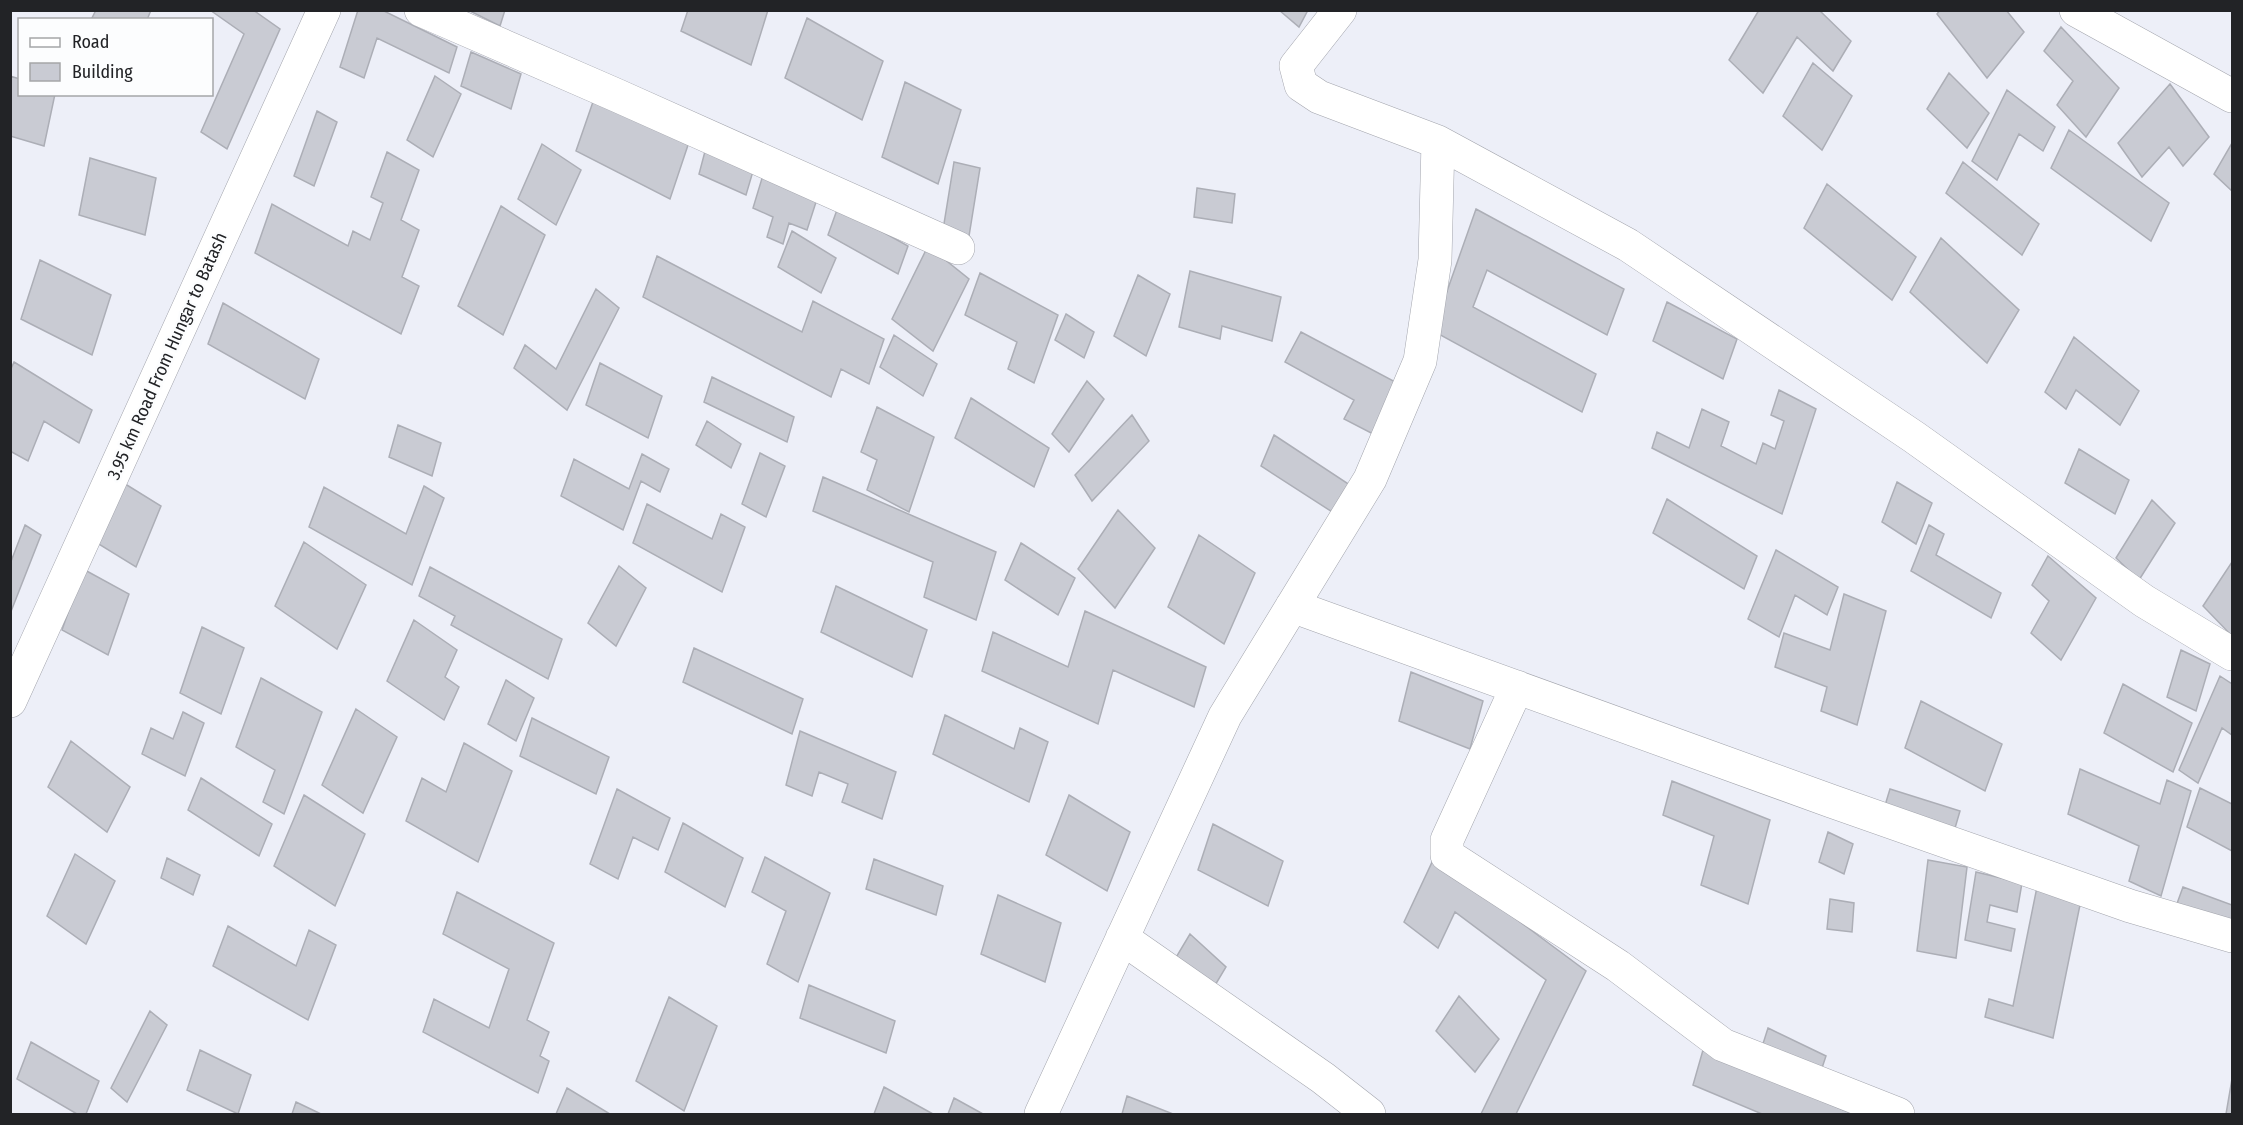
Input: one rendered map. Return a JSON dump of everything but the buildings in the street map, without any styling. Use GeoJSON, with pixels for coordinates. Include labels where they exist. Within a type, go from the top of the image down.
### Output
{"type":"FeatureCollection","features":[{"type":"Feature","properties":{"kind":"street","name":"3.95 km Road From Hungar to Batash"},"geometry":{"type":"LineString","coordinates":[[10,701],[324,10]]}},
{"type":"Feature","properties":{"kind":"street"},"geometry":{"type":"LineString","coordinates":[[421,10],[958,248]]}},
{"type":"Feature","properties":{"kind":"street"},"geometry":{"type":"LineString","coordinates":[[1340,10],[1296,66],[1301,85],[1319,97],[1438,142],[1628,245],[1914,437],[2144,601],[2232,654]]}},
{"type":"Feature","properties":{"kind":"street"},"geometry":{"type":"LineString","coordinates":[[2076,10],[2232,96]]}},
{"type":"Feature","properties":{"kind":"street"},"geometry":{"type":"LineString","coordinates":[[1041,1114],[1225,716],[1370,479],[1420,361],[1435,260],[1438,142]]}},
{"type":"Feature","properties":{"kind":"street"},"geometry":{"type":"LineString","coordinates":[[1292,606],[1831,801],[2130,906],[2232,936]]}},
{"type":"Feature","properties":{"kind":"street"},"geometry":{"type":"LineString","coordinates":[[1517,687],[1447,840],[1447,855],[1618,966],[1723,1045],[1898,1114]]}},
{"type":"Feature","properties":{"kind":"street"},"geometry":{"type":"LineString","coordinates":[[1122,938],[1323,1078],[1369,1114]]}}]}
